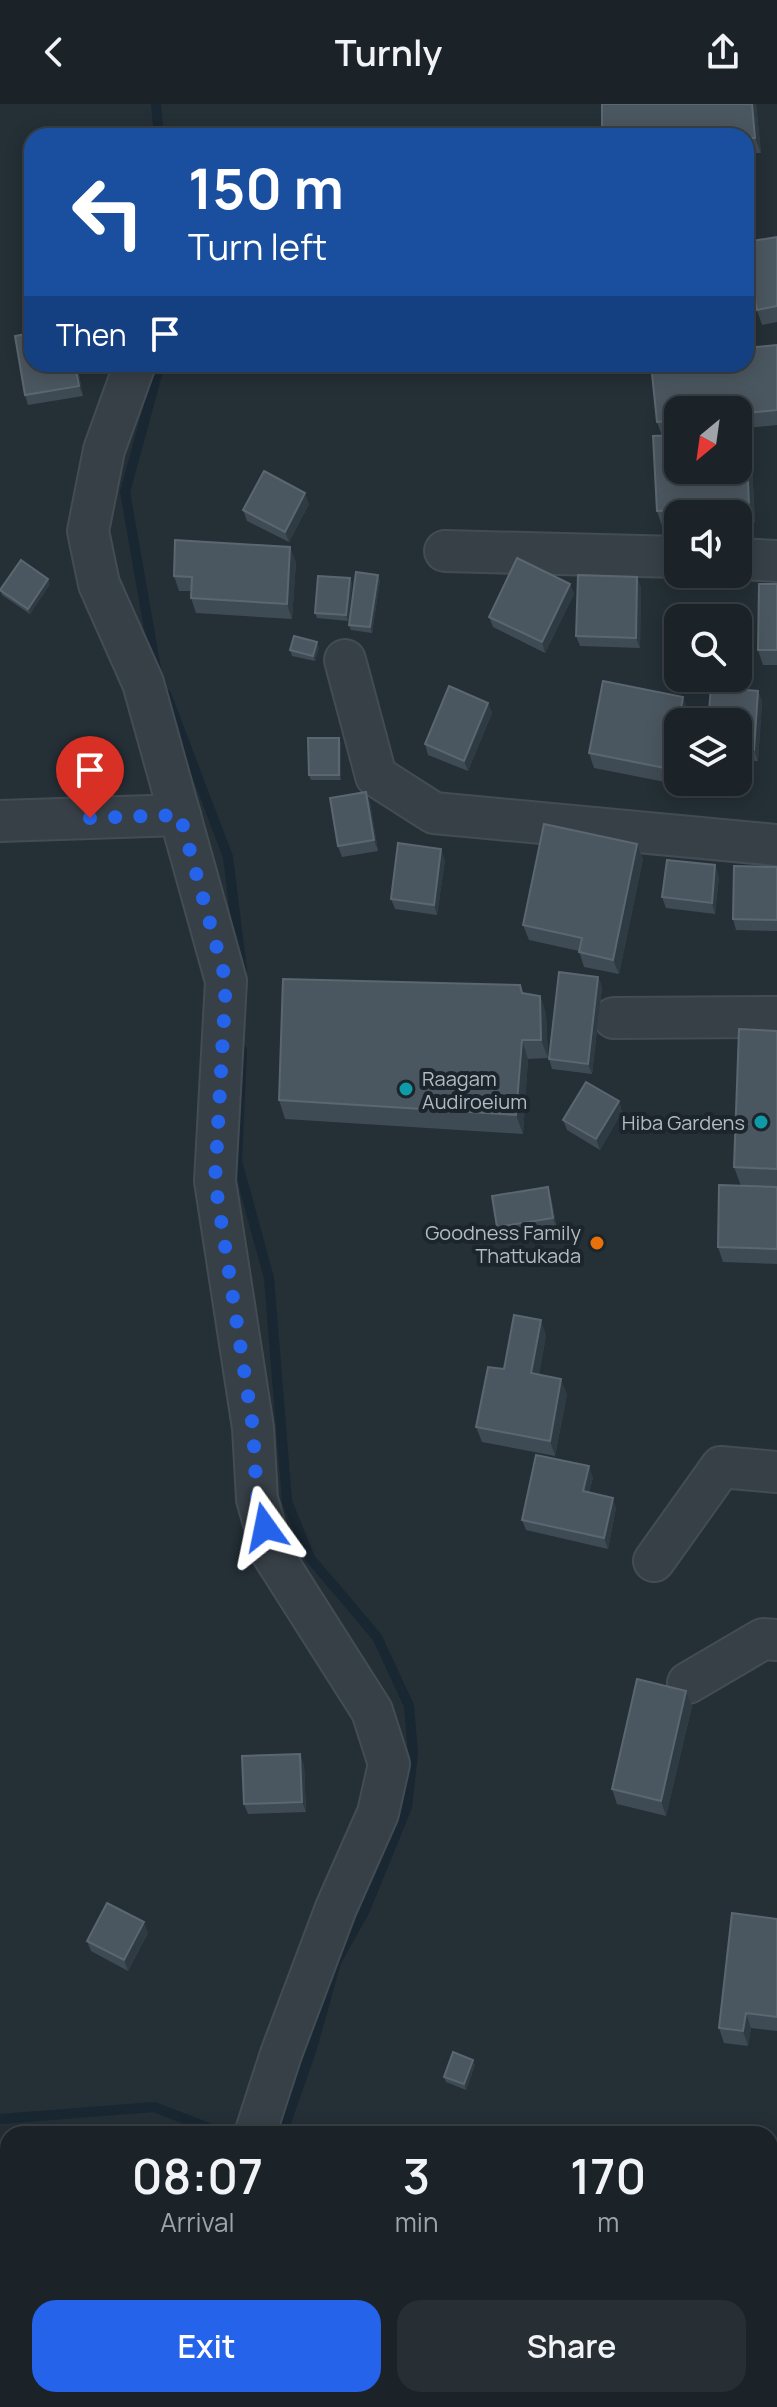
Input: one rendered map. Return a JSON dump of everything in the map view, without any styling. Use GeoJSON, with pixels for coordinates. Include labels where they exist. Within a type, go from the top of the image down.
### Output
{"type":"FeatureCollection","features":[{"type":"Feature","properties":{"kind":"street"},"geometry":{"type":"LineString","coordinates":[[132,372],[104,450],[88,531],[99,584],[143,683],[226,981],[215,1181],[253,1428],[257,1499],[273,1555],[372,1711],[389,1764],[378,1813],[336,1908],[258,2126]]}},
{"type":"Feature","properties":{"kind":"street"},"geometry":{"type":"LineString","coordinates":[[445,551],[664,557]]}},
{"type":"Feature","properties":{"kind":"street"},"geometry":{"type":"LineString","coordinates":[[752,560],[777,561]]}},
{"type":"Feature","properties":{"kind":"street"},"geometry":{"type":"LineString","coordinates":[[345,660],[376,776],[434,813],[777,845]]}},
{"type":"Feature","properties":{"kind":"street"},"geometry":{"type":"LineString","coordinates":[[0,821],[180,815]]}},
{"type":"Feature","properties":{"kind":"street"},"geometry":{"type":"LineString","coordinates":[[614,1018],[777,1017]]}},
{"type":"Feature","properties":{"kind":"street"},"geometry":{"type":"LineString","coordinates":[[654,1561],[721,1467],[777,1472]]}},
{"type":"Feature","properties":{"kind":"street"},"geometry":{"type":"LineString","coordinates":[[688,1683],[763,1639],[777,1640]]}},
{"type":"Feature","properties":{"kind":"building"},"geometry":{"type":"Polygon","coordinates":[[[602,104],[752,104],[755,138],[754,128],[602,128],[602,104]]]}},
{"type":"Feature","properties":{"kind":"building"},"geometry":{"type":"Polygon","coordinates":[[[777,237],[777,306],[757,310],[754,294],[754,241],[777,237]]]}},
{"type":"Feature","properties":{"kind":"building"},"geometry":{"type":"Polygon","coordinates":[[[24,334],[24,372],[76,372],[79,386],[25,395],[15,336],[24,334]]]}},
{"type":"Feature","properties":{"kind":"building"},"geometry":{"type":"Polygon","coordinates":[[[777,345],[777,410],[752,413],[752,396],[664,396],[664,421],[657,422],[652,372],[754,372],[754,347],[777,345]]]}},
{"type":"Feature","properties":{"kind":"building"},"geometry":{"type":"Polygon","coordinates":[[[653,436],[664,436],[664,484],[748,484],[749,500],[664,500],[664,511],[657,511],[653,436]]]}},
{"type":"Feature","properties":{"kind":"building"},"geometry":{"type":"Polygon","coordinates":[[[264,471],[305,493],[285,532],[243,510],[264,471]]]}},
{"type":"Feature","properties":{"kind":"building"},"geometry":{"type":"Polygon","coordinates":[[[175,540],[290,547],[287,604],[191,598],[192,577],[174,576],[175,540]]]}},
{"type":"Feature","properties":{"kind":"building"},"geometry":{"type":"Polygon","coordinates":[[[517,558],[570,584],[542,642],[489,617],[517,558]]]}},
{"type":"Feature","properties":{"kind":"building"},"geometry":{"type":"Polygon","coordinates":[[[21,560],[48,579],[28,609],[0,590],[21,560]]]}},
{"type":"Feature","properties":{"kind":"building"},"geometry":{"type":"Polygon","coordinates":[[[356,572],[378,575],[370,627],[349,625],[356,572]]]}},
{"type":"Feature","properties":{"kind":"building"},"geometry":{"type":"Polygon","coordinates":[[[578,575],[637,577],[636,638],[576,636],[578,575]]]}},
{"type":"Feature","properties":{"kind":"building"},"geometry":{"type":"Polygon","coordinates":[[[318,576],[350,578],[346,615],[315,613],[318,576]]]}},
{"type":"Feature","properties":{"kind":"building"},"geometry":{"type":"Polygon","coordinates":[[[759,584],[777,584],[777,650],[758,650],[759,584]]]}},
{"type":"Feature","properties":{"kind":"building"},"geometry":{"type":"Polygon","coordinates":[[[294,636],[317,642],[313,656],[290,650],[294,636]]]}},
{"type":"Feature","properties":{"kind":"building"},"geometry":{"type":"Polygon","coordinates":[[[603,681],[683,697],[681,708],[664,708],[664,768],[589,753],[603,681]]]}},
{"type":"Feature","properties":{"kind":"building"},"geometry":{"type":"Polygon","coordinates":[[[449,686],[488,703],[464,761],[425,744],[449,686]]]}},
{"type":"Feature","properties":{"kind":"building"},"geometry":{"type":"Polygon","coordinates":[[[758,691],[754,750],[752,708],[709,708],[711,692],[758,691]]]}},
{"type":"Feature","properties":{"kind":"building"},"geometry":{"type":"Polygon","coordinates":[[[308,738],[339,738],[339,775],[309,775],[308,738]]]}},
{"type":"Feature","properties":{"kind":"building"},"geometry":{"type":"Polygon","coordinates":[[[366,792],[374,840],[338,846],[330,798],[366,792]]]}},
{"type":"Feature","properties":{"kind":"building"},"geometry":{"type":"Polygon","coordinates":[[[544,824],[637,844],[613,960],[579,952],[582,938],[523,925],[544,824]]]}},
{"type":"Feature","properties":{"kind":"building"},"geometry":{"type":"Polygon","coordinates":[[[398,843],[441,849],[434,905],[391,899],[398,843]]]}},
{"type":"Feature","properties":{"kind":"building"},"geometry":{"type":"Polygon","coordinates":[[[667,860],[715,865],[712,903],[662,897],[667,860]]]}},
{"type":"Feature","properties":{"kind":"building"},"geometry":{"type":"Polygon","coordinates":[[[734,866],[777,867],[777,920],[733,919],[734,866]]]}},
{"type":"Feature","properties":{"kind":"building"},"geometry":{"type":"Polygon","coordinates":[[[559,972],[598,977],[588,1064],[549,1059],[559,972]]]}},
{"type":"Feature","properties":{"kind":"building","name":"Raagam Audiroeium"},"geometry":{"type":"Polygon","coordinates":[[[283,979],[520,985],[522,993],[540,996],[541,1040],[522,1040],[516,1115],[279,1100],[283,979]]]}},
{"type":"Feature","properties":{"kind":"building","name":"Hiba Gardens"},"geometry":{"type":"Polygon","coordinates":[[[739,1029],[777,1031],[777,1169],[734,1167],[739,1029]]]}},
{"type":"Feature","properties":{"kind":"building"},"geometry":{"type":"Polygon","coordinates":[[[586,1082],[619,1101],[596,1139],[563,1120],[586,1082]]]}},
{"type":"Feature","properties":{"kind":"building"},"geometry":{"type":"Polygon","coordinates":[[[719,1185],[777,1187],[777,1249],[718,1247],[719,1185]]]}},
{"type":"Feature","properties":{"kind":"building"},"geometry":{"type":"Polygon","coordinates":[[[548,1187],[553,1218],[497,1227],[492,1196],[548,1187]]]}},
{"type":"Feature","properties":{"kind":"building"},"geometry":{"type":"Polygon","coordinates":[[[514,1315],[541,1320],[531,1373],[561,1379],[550,1441],[476,1427],[488,1367],[504,1369],[514,1315]]]}},
{"type":"Feature","properties":{"kind":"building"},"geometry":{"type":"Polygon","coordinates":[[[536,1455],[589,1466],[583,1491],[613,1498],[604,1538],[522,1520],[536,1455]]]}},
{"type":"Feature","properties":{"kind":"building"},"geometry":{"type":"Polygon","coordinates":[[[637,1679],[686,1691],[661,1801],[612,1789],[637,1679]]]}},
{"type":"Feature","properties":{"kind":"building"},"geometry":{"type":"Polygon","coordinates":[[[300,1754],[302,1802],[244,1804],[242,1756],[300,1754]]]}},
{"type":"Feature","properties":{"kind":"building"},"geometry":{"type":"Polygon","coordinates":[[[107,1903],[144,1922],[124,1960],[87,1941],[107,1903]]]}},
{"type":"Feature","properties":{"kind":"building"},"geometry":{"type":"Polygon","coordinates":[[[732,1913],[777,1919],[777,2017],[746,2013],[743,2031],[719,2028],[732,1913]]]}},
{"type":"Feature","properties":{"kind":"building"},"geometry":{"type":"Polygon","coordinates":[[[453,2052],[473,2060],[464,2084],[444,2077],[453,2052]]]}},
{"type":"Feature","properties":{"kind":"waterway"},"geometry":{"type":"LineString","coordinates":[[156,104],[158,128]]}},
{"type":"Feature","properties":{"kind":"waterway"},"geometry":{"type":"LineString","coordinates":[[156,668],[125,492],[158,372]]}},
{"type":"Feature","properties":{"kind":"waterway"},"geometry":{"type":"LineString","coordinates":[[166,694],[228,857],[242,970]]}},
{"type":"Feature","properties":{"kind":"waterway"},"geometry":{"type":"LineString","coordinates":[[242,1050],[237,1161],[269,1278],[287,1501],[310,1558],[377,1637],[409,1706],[413,1753],[407,1807],[364,1912],[336,1962],[312,2048],[285,2126]]}},
{"type":"Feature","properties":{"kind":"waterway"},"geometry":{"type":"LineString","coordinates":[[0,2119],[154,2107],[203,2126]]}},
{"type":"Feature","properties":{"kind":"place","name":"Raagam Audiroeium"},"geometry":{"type":"Point","coordinates":[406,1089]}},
{"type":"Feature","properties":{"kind":"place","name":"Hiba Gardens"},"geometry":{"type":"Point","coordinates":[761,1122]}},
{"type":"Feature","properties":{"kind":"place","name":"Goodness Family Thattukada"},"geometry":{"type":"Point","coordinates":[597,1243]}},
{"type":"Feature","properties":{"kind":"route"},"geometry":{"type":"LineString","coordinates":[[90,818],[180,815],[226,981],[215,1181],[253,1428],[257,1499],[265,1527]]}}]}
